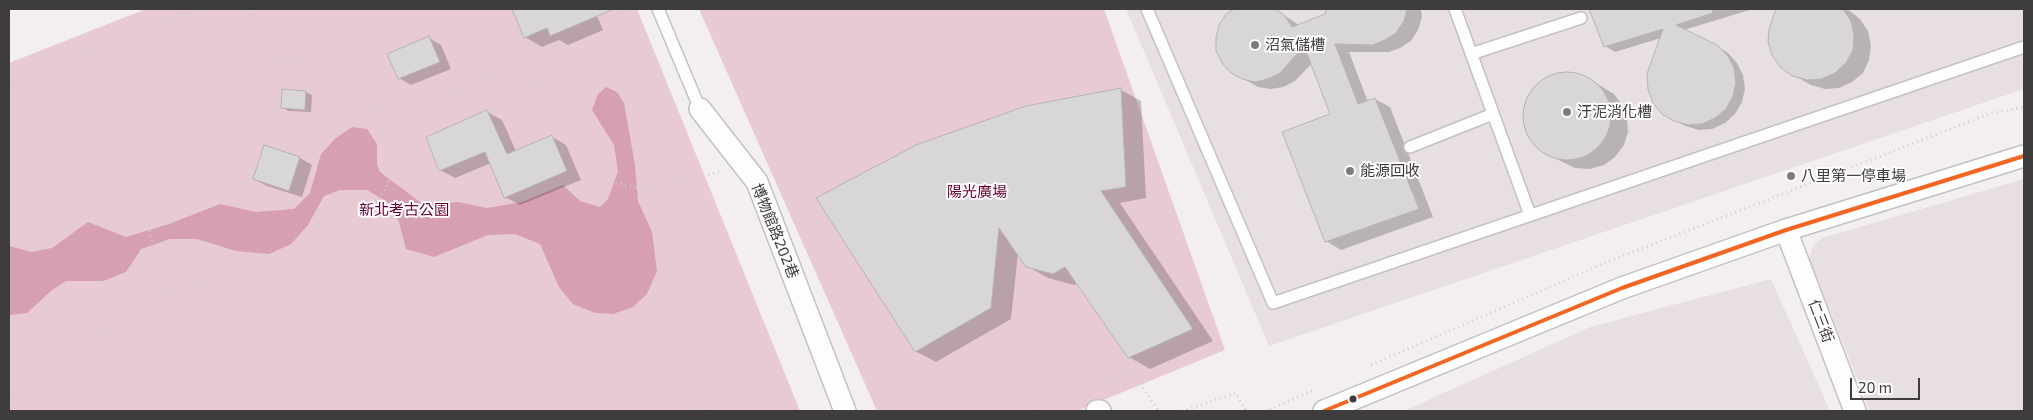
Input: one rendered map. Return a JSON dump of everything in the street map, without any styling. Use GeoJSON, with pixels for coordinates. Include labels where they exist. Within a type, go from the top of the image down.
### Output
{"type":"FeatureCollection","features":[{"type":"Feature","properties":{"kind":"street","name":"博物館路202巷"},"geometry":{"type":"LineString","coordinates":[[700,109],[757,182],[845,411]]}},
{"type":"Feature","properties":{"kind":"street"},"geometry":{"type":"LineString","coordinates":[[1324,411],[1622,288],[1786,230],[2024,156]]}},
{"type":"Feature","properties":{"kind":"street","name":"仁三街"},"geometry":{"type":"LineString","coordinates":[[1786,230],[1855,411]]}},
{"type":"Feature","properties":{"kind":"lane","name":"博物館路202巷"},"geometry":{"type":"LineString","coordinates":[[658,9],[700,109]]}},
{"type":"Feature","properties":{"kind":"lane"},"geometry":{"type":"LineString","coordinates":[[1147,9],[1273,302],[2024,47]]}},
{"type":"Feature","properties":{"kind":"lane"},"geometry":{"type":"LineString","coordinates":[[1455,9],[1530,216]]}},
{"type":"Feature","properties":{"kind":"lane"},"geometry":{"type":"LineString","coordinates":[[1471,54],[1581,18]]}},
{"type":"Feature","properties":{"kind":"lane"},"geometry":{"type":"LineString","coordinates":[[1410,146],[1493,114]]}},
{"type":"Feature","properties":{"kind":"path"},"geometry":{"type":"LineString","coordinates":[[9,88],[58,64],[197,9]]}},
{"type":"Feature","properties":{"kind":"path"},"geometry":{"type":"LineString","coordinates":[[252,9],[254,26],[275,62]]}},
{"type":"Feature","properties":{"kind":"path"},"geometry":{"type":"LineString","coordinates":[[616,9],[711,244],[711,319],[686,411]]}},
{"type":"Feature","properties":{"kind":"path"},"geometry":{"type":"LineString","coordinates":[[163,290],[138,177],[143,145],[166,116],[253,70],[275,62],[314,62],[367,104],[398,114],[491,76],[518,75],[547,88],[563,109],[584,156],[616,182],[644,189],[685,181],[744,165]]}},
{"type":"Feature","properties":{"kind":"path"},"geometry":{"type":"LineString","coordinates":[[1369,366],[1607,262],[1992,113],[2024,107]]}},
{"type":"Feature","properties":{"kind":"path"},"geometry":{"type":"LineString","coordinates":[[9,401],[46,358],[76,334],[110,329],[137,316],[163,290],[211,286],[254,300],[285,297],[317,286],[343,253],[386,188],[402,149],[398,114]]}},
{"type":"Feature","properties":{"kind":"path"},"geometry":{"type":"LineString","coordinates":[[343,253],[362,267],[387,299],[400,347],[412,411]]}},
{"type":"Feature","properties":{"kind":"path"},"geometry":{"type":"LineString","coordinates":[[1265,411],[1314,390]]}},
{"type":"Feature","properties":{"kind":"path"},"geometry":{"type":"LineString","coordinates":[[1182,411],[1236,393],[1246,411]]}},
{"type":"Feature","properties":{"kind":"path"},"geometry":{"type":"LineString","coordinates":[[688,405],[709,411]]}},
{"type":"Feature","properties":{"kind":"shaded area"},"geometry":{"type":"Polygon","coordinates":[[[1126,9],[2024,9],[2024,89],[1269,346],[1126,9]]]}},
{"type":"Feature","properties":{"kind":"shaded area"},"geometry":{"type":"Polygon","coordinates":[[[606,87],[617,92],[624,103],[635,165],[638,201],[652,232],[657,271],[647,294],[633,307],[613,314],[595,313],[573,304],[559,287],[540,244],[515,234],[488,235],[434,257],[406,249],[399,222],[391,204],[367,190],[340,190],[324,196],[308,225],[291,244],[269,254],[236,251],[197,239],[170,239],[141,249],[126,272],[103,281],[66,281],[52,290],[27,313],[9,315],[9,246],[32,252],[52,248],[88,222],[126,237],[169,224],[220,204],[256,212],[294,209],[310,193],[321,154],[336,138],[352,127],[367,129],[377,144],[377,164],[380,172],[424,205],[458,202],[487,208],[522,202],[563,185],[580,201],[600,207],[608,199],[618,171],[614,145],[592,110],[598,94],[606,87]]]}},
{"type":"Feature","properties":{"kind":"shaded area"},"geometry":{"type":"Polygon","coordinates":[[[2024,179],[2024,411],[1870,411],[1809,258],[1814,244],[1822,238],[2024,179]]]}},
{"type":"Feature","properties":{"kind":"shaded area"},"geometry":{"type":"Polygon","coordinates":[[[1771,279],[1830,411],[1404,411],[1590,327],[1771,279]]]}},
{"type":"Feature","properties":{"kind":"green space","name":"新北考古公園"},"geometry":{"type":"Polygon","coordinates":[[[146,9],[637,9],[800,411],[9,411],[9,63],[146,9]]]}},
{"type":"Feature","properties":{"kind":"green space","name":"陽光廣場"},"geometry":{"type":"Polygon","coordinates":[[[699,9],[1104,9],[1225,350],[1077,411],[877,411],[699,9]]]}},
{"type":"Feature","properties":{"kind":"building"},"geometry":{"type":"Polygon","coordinates":[[[512,9],[614,9],[550,36],[547,28],[524,38],[512,9]]]}},
{"type":"Feature","properties":{"kind":"building"},"geometry":{"type":"Polygon","coordinates":[[[1234,9],[1276,9],[1285,16],[1292,27],[1325,14],[1326,9],[1407,9],[1404,21],[1396,33],[1385,40],[1373,45],[1335,44],[1358,104],[1375,98],[1419,209],[1325,242],[1282,132],[1330,114],[1304,46],[1280,73],[1268,79],[1255,82],[1242,79],[1231,73],[1222,63],[1216,51],[1219,25],[1226,14],[1234,9]]]}},
{"type":"Feature","properties":{"kind":"building","name":"汙泥消化槽"},"geometry":{"type":"Polygon","coordinates":[[[1589,9],[1712,9],[1713,13],[1676,25],[1717,45],[1728,56],[1734,68],[1736,83],[1733,96],[1726,109],[1715,118],[1702,124],[1688,125],[1674,121],[1662,114],[1653,103],[1648,89],[1647,74],[1663,29],[1604,47],[1589,9]]]}},
{"type":"Feature","properties":{"kind":"building"},"geometry":{"type":"Polygon","coordinates":[[[1776,9],[1843,9],[1851,21],[1854,35],[1853,50],[1846,63],[1835,73],[1821,79],[1807,80],[1792,76],[1780,67],[1772,55],[1768,42],[1769,29],[1776,9]]]}},
{"type":"Feature","properties":{"kind":"building"},"geometry":{"type":"Polygon","coordinates":[[[429,36],[440,62],[398,79],[387,54],[429,36]]]}},
{"type":"Feature","properties":{"kind":"building","name":"汙泥消化槽"},"geometry":{"type":"Polygon","coordinates":[[[1567,72],[1584,75],[1592,79],[1604,91],[1608,99],[1611,116],[1608,133],[1604,141],[1592,153],[1584,157],[1567,160],[1550,157],[1542,153],[1530,141],[1526,133],[1523,116],[1526,99],[1530,91],[1542,79],[1550,75],[1567,72]]]}},
{"type":"Feature","properties":{"kind":"building"},"geometry":{"type":"Polygon","coordinates":[[[1121,88],[1126,187],[1101,191],[1193,329],[1128,358],[1065,267],[1053,274],[1026,267],[999,228],[991,308],[915,352],[816,198],[916,145],[1026,106],[1121,88]]]}},
{"type":"Feature","properties":{"kind":"building"},"geometry":{"type":"Polygon","coordinates":[[[282,89],[306,91],[305,110],[281,108],[282,89]]]}},
{"type":"Feature","properties":{"kind":"building"},"geometry":{"type":"Polygon","coordinates":[[[487,110],[507,154],[552,135],[567,171],[504,198],[485,152],[439,171],[426,137],[487,110]]]}},
{"type":"Feature","properties":{"kind":"building"},"geometry":{"type":"Polygon","coordinates":[[[264,145],[300,157],[289,191],[253,179],[264,145]]]}},
{"type":"Feature","properties":{"kind":"transit line"},"geometry":{"type":"LineString","coordinates":[[1324,411],[1622,288],[1786,230],[2024,156]]}},
{"type":"Feature","properties":{"kind":"place","name":"沼氣儲槽"},"geometry":{"type":"Point","coordinates":[1255,45]}},
{"type":"Feature","properties":{"kind":"place","name":"汙泥消化槽"},"geometry":{"type":"Point","coordinates":[1567,112]}},
{"type":"Feature","properties":{"kind":"place","name":"能源回收"},"geometry":{"type":"Point","coordinates":[1350,171]}},
{"type":"Feature","properties":{"kind":"place","name":"八里第一停車場"},"geometry":{"type":"Point","coordinates":[1791,176]}}]}
